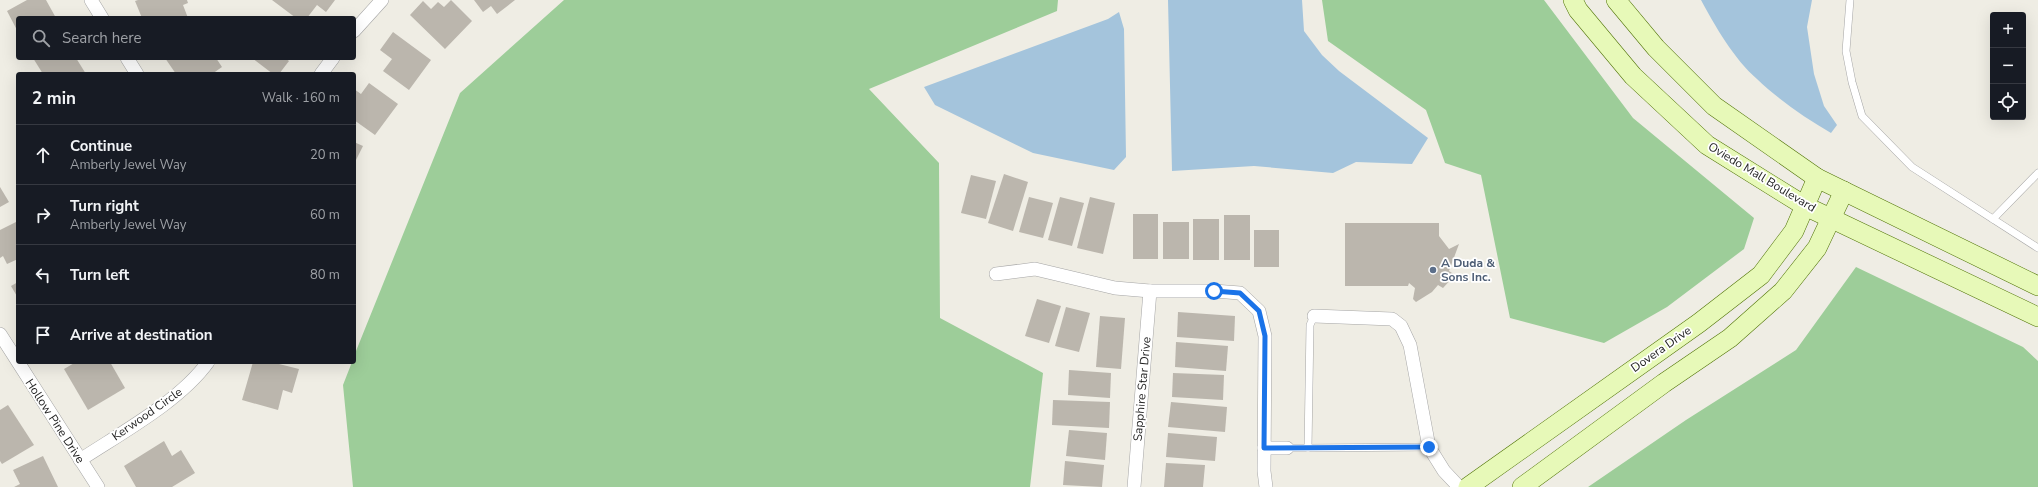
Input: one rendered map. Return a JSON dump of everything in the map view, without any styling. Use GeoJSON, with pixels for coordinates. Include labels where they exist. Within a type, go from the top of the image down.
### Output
{"type":"FeatureCollection","features":[{"type":"Feature","properties":{"kind":"street"},"geometry":{"type":"LineString","coordinates":[[356,30],[382,0]]}},
{"type":"Feature","properties":{"kind":"street","name":"Oviedo Mall Boulevard"},"geometry":{"type":"LineString","coordinates":[[1573,0],[1578,10],[1633,76],[1707,145],[1805,206],[1831,217],[2038,317]]}},
{"type":"Feature","properties":{"kind":"street"},"geometry":{"type":"LineString","coordinates":[[1616,0],[1656,48],[1714,106],[1817,178],[2038,286]]}},
{"type":"Feature","properties":{"kind":"street"},"geometry":{"type":"LineString","coordinates":[[93,1],[101,16]]}},
{"type":"Feature","properties":{"kind":"street"},"geometry":{"type":"LineString","coordinates":[[128,60],[136,72]]}},
{"type":"Feature","properties":{"kind":"street"},"geometry":{"type":"LineString","coordinates":[[322,72],[332,60]]}},
{"type":"Feature","properties":{"kind":"street","name":"Dovera Drive"},"geometry":{"type":"LineString","coordinates":[[1468,487],[1699,322],[1761,275],[1794,231],[1817,178]]}},
{"type":"Feature","properties":{"kind":"street"},"geometry":{"type":"LineString","coordinates":[[1522,487],[1664,383],[1730,338],[1783,291],[1817,248],[1844,191]]}},
{"type":"Feature","properties":{"kind":"street"},"geometry":{"type":"LineString","coordinates":[[996,274],[1035,269],[1115,288],[1150,291],[1214,291],[1240,293],[1259,311],[1265,336],[1264,471],[1266,487]]}},
{"type":"Feature","properties":{"kind":"street","name":"Sapphire Star Drive"},"geometry":{"type":"LineString","coordinates":[[1134,487],[1150,291]]}},
{"type":"Feature","properties":{"kind":"street"},"geometry":{"type":"LineString","coordinates":[[1314,316],[1392,319],[1401,326],[1410,345],[1429,447],[1444,471],[1459,487]]}},
{"type":"Feature","properties":{"kind":"street","name":"Hollow Pine Drive"},"geometry":{"type":"LineString","coordinates":[[0,334],[16,359]]}},
{"type":"Feature","properties":{"kind":"street","name":"Hollow Pine Drive"},"geometry":{"type":"LineString","coordinates":[[19,364],[98,487]]}},
{"type":"Feature","properties":{"kind":"street","name":"Kerwood Circle"},"geometry":{"type":"LineString","coordinates":[[80,460],[181,392],[206,364]]}},
{"type":"Feature","properties":{"kind":"street"},"geometry":{"type":"LineString","coordinates":[[1264,448],[1287,448]]}},
{"type":"Feature","properties":{"kind":"lane"},"geometry":{"type":"LineString","coordinates":[[1850,0],[1846,51],[1852,82],[1862,116],[1912,167],[2038,248]]}},
{"type":"Feature","properties":{"kind":"lane"},"geometry":{"type":"LineString","coordinates":[[1993,219],[2038,173]]}},
{"type":"Feature","properties":{"kind":"lane"},"geometry":{"type":"LineString","coordinates":[[1308,448],[1310,325],[1314,316]]}},
{"type":"Feature","properties":{"kind":"lane"},"geometry":{"type":"LineString","coordinates":[[1287,448],[1429,447]]}},
{"type":"Feature","properties":{"kind":"green space"},"geometry":{"type":"Polygon","coordinates":[[[564,0],[1058,0],[1057,11],[869,89],[939,163],[940,318],[1043,373],[1030,487],[353,487],[343,385],[351,364],[356,364],[356,351],[460,93],[564,0]]]}},
{"type":"Feature","properties":{"kind":"green space"},"geometry":{"type":"Polygon","coordinates":[[[1322,0],[1544,0],[1633,118],[1754,218],[1744,249],[1667,307],[1604,343],[1510,318],[1481,175],[1445,163],[1426,110],[1328,41],[1322,0]]]}},
{"type":"Feature","properties":{"kind":"green space"},"geometry":{"type":"Polygon","coordinates":[[[1856,267],[2023,347],[2038,361],[2038,487],[1588,487],[1686,420],[1796,350],[1856,267]]]}},
{"type":"Feature","properties":{"kind":"water"},"geometry":{"type":"Polygon","coordinates":[[[1168,0],[1302,0],[1304,31],[1322,55],[1339,71],[1428,138],[1412,164],[1356,162],[1333,173],[1254,166],[1172,171],[1168,0]]]}},
{"type":"Feature","properties":{"kind":"water"},"geometry":{"type":"Polygon","coordinates":[[[1701,0],[1812,0],[1807,27],[1814,74],[1824,106],[1837,125],[1831,133],[1783,101],[1765,87],[1749,71],[1726,42],[1701,0]]]}},
{"type":"Feature","properties":{"kind":"water"},"geometry":{"type":"Polygon","coordinates":[[[1119,12],[1124,29],[1126,157],[1114,170],[1033,153],[935,105],[924,87],[1108,19],[1119,12]]]}},
{"type":"Feature","properties":{"kind":"building"},"geometry":{"type":"Polygon","coordinates":[[[27,0],[46,0],[55,16],[16,16],[16,28],[7,11],[27,0]]]}},
{"type":"Feature","properties":{"kind":"building"},"geometry":{"type":"Polygon","coordinates":[[[187,0],[188,3],[183,5],[187,16],[141,16],[135,1],[187,0]]]}},
{"type":"Feature","properties":{"kind":"building"},"geometry":{"type":"Polygon","coordinates":[[[272,0],[335,0],[326,12],[317,5],[309,16],[293,16],[272,0]]]}},
{"type":"Feature","properties":{"kind":"building"},"geometry":{"type":"Polygon","coordinates":[[[451,0],[472,21],[445,49],[410,15],[423,1],[431,9],[438,2],[444,7],[451,0]]]}},
{"type":"Feature","properties":{"kind":"building"},"geometry":{"type":"Polygon","coordinates":[[[474,0],[515,0],[497,14],[491,6],[483,12],[474,0]]]}},
{"type":"Feature","properties":{"kind":"building"},"geometry":{"type":"Polygon","coordinates":[[[393,32],[431,60],[409,90],[383,71],[392,59],[380,50],[393,32]]]}},
{"type":"Feature","properties":{"kind":"building"},"geometry":{"type":"Polygon","coordinates":[[[34,60],[77,60],[85,72],[42,72],[34,60]]]}},
{"type":"Feature","properties":{"kind":"building"},"geometry":{"type":"Polygon","coordinates":[[[166,60],[217,60],[222,67],[215,72],[175,72],[166,60]]]}},
{"type":"Feature","properties":{"kind":"building"},"geometry":{"type":"Polygon","coordinates":[[[255,60],[289,61],[281,72],[270,72],[255,60]]]}},
{"type":"Feature","properties":{"kind":"building"},"geometry":{"type":"Polygon","coordinates":[[[369,83],[398,104],[375,135],[356,121],[356,90],[361,94],[369,83]]]}},
{"type":"Feature","properties":{"kind":"building"},"geometry":{"type":"Polygon","coordinates":[[[356,143],[363,146],[356,160],[356,143]]]}},
{"type":"Feature","properties":{"kind":"building"},"geometry":{"type":"Polygon","coordinates":[[[1004,174],[1028,182],[1013,231],[988,223],[1004,174]]]}},
{"type":"Feature","properties":{"kind":"building"},"geometry":{"type":"Polygon","coordinates":[[[971,175],[996,181],[986,219],[961,213],[971,175]]]}},
{"type":"Feature","properties":{"kind":"building"},"geometry":{"type":"Polygon","coordinates":[[[0,187],[9,202],[0,207],[0,187]]]}},
{"type":"Feature","properties":{"kind":"building"},"geometry":{"type":"Polygon","coordinates":[[[1029,197],[1053,203],[1043,238],[1019,232],[1029,197]]]}},
{"type":"Feature","properties":{"kind":"building"},"geometry":{"type":"Polygon","coordinates":[[[1060,197],[1084,203],[1072,246],[1048,240],[1060,197]]]}},
{"type":"Feature","properties":{"kind":"building"},"geometry":{"type":"Polygon","coordinates":[[[1090,197],[1115,203],[1103,254],[1077,248],[1090,197]]]}},
{"type":"Feature","properties":{"kind":"building"},"geometry":{"type":"Polygon","coordinates":[[[1133,214],[1158,214],[1158,259],[1133,259],[1133,214]]]}},
{"type":"Feature","properties":{"kind":"building"},"geometry":{"type":"Polygon","coordinates":[[[1224,215],[1250,215],[1250,260],[1224,260],[1224,215]]]}},
{"type":"Feature","properties":{"kind":"building"},"geometry":{"type":"Polygon","coordinates":[[[1193,219],[1219,219],[1219,260],[1193,260],[1193,219]]]}},
{"type":"Feature","properties":{"kind":"building"},"geometry":{"type":"Polygon","coordinates":[[[16,222],[16,260],[7,264],[3,256],[0,258],[0,230],[16,222]]]}},
{"type":"Feature","properties":{"kind":"building"},"geometry":{"type":"Polygon","coordinates":[[[1163,222],[1189,222],[1189,259],[1163,259],[1163,222]]]}},
{"type":"Feature","properties":{"kind":"building"},"geometry":{"type":"Polygon","coordinates":[[[1345,223],[1439,223],[1439,236],[1449,249],[1459,244],[1449,271],[1455,275],[1443,288],[1438,285],[1432,292],[1416,302],[1413,299],[1415,288],[1409,283],[1408,286],[1345,286],[1345,223]]]}},
{"type":"Feature","properties":{"kind":"building"},"geometry":{"type":"Polygon","coordinates":[[[1254,230],[1279,230],[1279,267],[1254,267],[1254,230]]]}},
{"type":"Feature","properties":{"kind":"building"},"geometry":{"type":"Polygon","coordinates":[[[16,283],[16,295],[11,286],[16,283]]]}},
{"type":"Feature","properties":{"kind":"building"},"geometry":{"type":"Polygon","coordinates":[[[1037,299],[1061,306],[1049,343],[1025,336],[1037,299]]]}},
{"type":"Feature","properties":{"kind":"building"},"geometry":{"type":"Polygon","coordinates":[[[1066,307],[1090,313],[1079,352],[1055,346],[1066,307]]]}},
{"type":"Feature","properties":{"kind":"building"},"geometry":{"type":"Polygon","coordinates":[[[1178,312],[1235,316],[1234,341],[1177,337],[1178,312]]]}},
{"type":"Feature","properties":{"kind":"building"},"geometry":{"type":"Polygon","coordinates":[[[1100,316],[1125,318],[1121,369],[1096,367],[1100,316]]]}},
{"type":"Feature","properties":{"kind":"building"},"geometry":{"type":"Polygon","coordinates":[[[1176,342],[1228,346],[1226,371],[1175,367],[1176,342]]]}},
{"type":"Feature","properties":{"kind":"building"},"geometry":{"type":"Polygon","coordinates":[[[73,364],[111,364],[125,388],[88,410],[64,369],[73,364]]]}},
{"type":"Feature","properties":{"kind":"building"},"geometry":{"type":"Polygon","coordinates":[[[252,364],[279,364],[299,369],[292,393],[283,390],[278,410],[242,400],[252,364]]]}},
{"type":"Feature","properties":{"kind":"building"},"geometry":{"type":"Polygon","coordinates":[[[1069,370],[1111,373],[1110,398],[1068,395],[1069,370]]]}},
{"type":"Feature","properties":{"kind":"building"},"geometry":{"type":"Polygon","coordinates":[[[1173,373],[1224,375],[1223,400],[1172,397],[1173,373]]]}},
{"type":"Feature","properties":{"kind":"building"},"geometry":{"type":"Polygon","coordinates":[[[1053,400],[1110,402],[1109,428],[1052,425],[1053,400]]]}},
{"type":"Feature","properties":{"kind":"building"},"geometry":{"type":"Polygon","coordinates":[[[1171,402],[1227,407],[1225,432],[1168,427],[1171,402]]]}},
{"type":"Feature","properties":{"kind":"building"},"geometry":{"type":"Polygon","coordinates":[[[8,405],[34,445],[2,464],[0,461],[0,410],[8,405]]]}},
{"type":"Feature","properties":{"kind":"building"},"geometry":{"type":"Polygon","coordinates":[[[1069,430],[1107,433],[1105,460],[1066,456],[1069,430]]]}},
{"type":"Feature","properties":{"kind":"building"},"geometry":{"type":"Polygon","coordinates":[[[1168,433],[1217,437],[1215,461],[1166,457],[1168,433]]]}},
{"type":"Feature","properties":{"kind":"building"},"geometry":{"type":"Polygon","coordinates":[[[164,441],[172,456],[181,450],[195,473],[172,487],[136,487],[124,466],[164,441]]]}},
{"type":"Feature","properties":{"kind":"building"},"geometry":{"type":"Polygon","coordinates":[[[43,456],[58,487],[14,487],[20,484],[13,470],[43,456]]]}},
{"type":"Feature","properties":{"kind":"building"},"geometry":{"type":"Polygon","coordinates":[[[1065,461],[1104,465],[1102,487],[1063,485],[1065,461]]]}},
{"type":"Feature","properties":{"kind":"building"},"geometry":{"type":"Polygon","coordinates":[[[1166,463],[1205,465],[1203,487],[1164,487],[1166,463]]]}},
{"type":"Feature","properties":{"kind":"place","name":"A Duda & Sons Inc."},"geometry":{"type":"Point","coordinates":[1433,270]}},
{"type":"Feature","properties":{"kind":"route"},"geometry":{"type":"LineString","coordinates":[[1214,291],[1240,293],[1259,311],[1265,336],[1264,448],[1429,447]]}}]}
